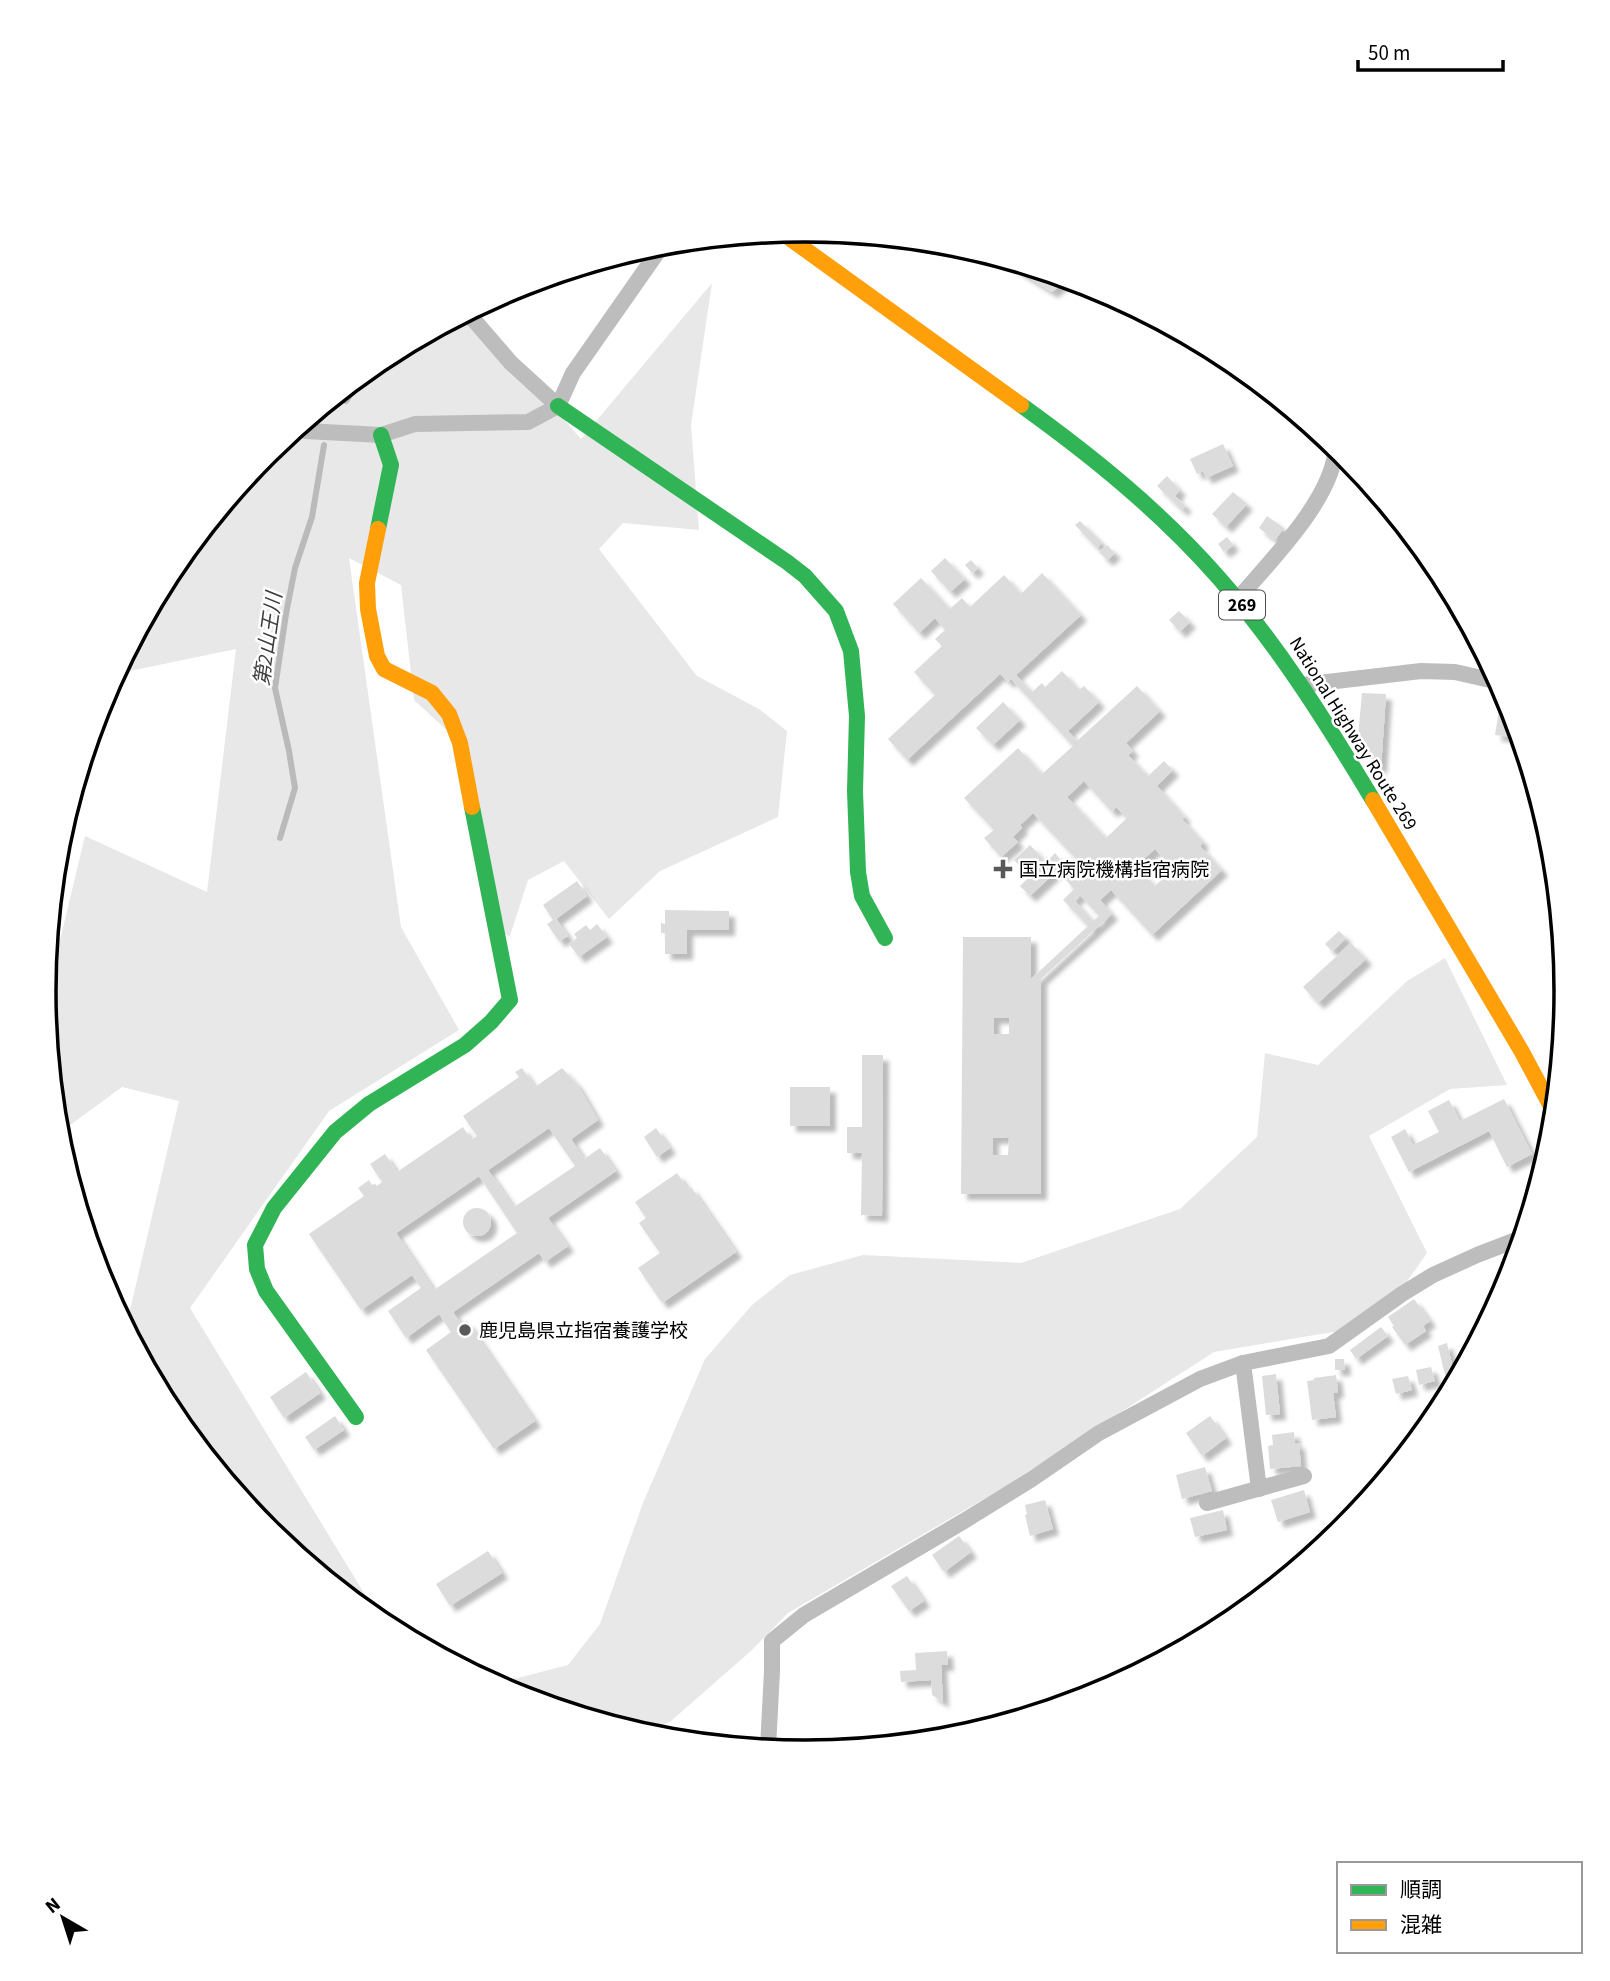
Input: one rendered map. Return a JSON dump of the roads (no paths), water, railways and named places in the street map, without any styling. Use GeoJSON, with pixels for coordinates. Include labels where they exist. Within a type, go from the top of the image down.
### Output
{"type":"FeatureCollection","features":[{"type":"Feature","properties":{"kind":"main road","name":"National Highway Route 269"},"geometry":{"type":"LineString","coordinates":[[795,242],[1012,397],[1108,471],[1181,537],[1238,600],[1303,685],[1373,799],[1546,1098]]}},
{"type":"Feature","properties":{"kind":"main road"},"geometry":{"type":"LineString","coordinates":[[558,406],[787,562],[805,576],[836,611],[851,651],[857,716],[855,791],[858,872],[862,896],[885,939]]}},
{"type":"Feature","properties":{"kind":"main road"},"geometry":{"type":"LineString","coordinates":[[356,1417],[266,1291],[257,1269],[255,1245],[274,1208],[335,1132],[369,1104],[465,1045],[491,1022],[510,1000],[460,743],[449,714],[432,693],[384,669],[377,656],[368,609],[368,583],[391,465],[381,435]]}},
{"type":"Feature","properties":{"kind":"street"},"geometry":{"type":"LineString","coordinates":[[307,431],[381,435],[415,424],[528,422],[558,406],[573,373],[654,257]]}},
{"type":"Feature","properties":{"kind":"street"},"geometry":{"type":"LineString","coordinates":[[473,319],[511,363],[558,406]]}},
{"type":"Feature","properties":{"kind":"street"},"geometry":{"type":"LineString","coordinates":[[1238,600],[1311,512],[1330,476],[1335,461]]}},
{"type":"Feature","properties":{"kind":"street"},"geometry":{"type":"LineString","coordinates":[[1303,685],[1421,671],[1455,672],[1486,679]]}},
{"type":"Feature","properties":{"kind":"street"},"geometry":{"type":"LineString","coordinates":[[768,1739],[772,1641],[804,1615],[964,1521],[1099,1433],[1200,1379],[1243,1363],[1329,1346],[1433,1275],[1510,1242]]}},
{"type":"Feature","properties":{"kind":"street"},"geometry":{"type":"LineString","coordinates":[[1243,1363],[1259,1489]]}},
{"type":"Feature","properties":{"kind":"street"},"geometry":{"type":"LineString","coordinates":[[1207,1503],[1304,1476]]}},
{"type":"Feature","properties":{"kind":"waterway","name":"第2山王川"},"geometry":{"type":"LineString","coordinates":[[346,401],[350,395]]}},
{"type":"Feature","properties":{"kind":"waterway","name":"第2山王川"},"geometry":{"type":"LineString","coordinates":[[280,838],[295,788],[275,688],[295,568],[312,517],[324,445]]}},
{"type":"Feature","properties":{"kind":"place","name":"国立病院機構指宿病院"},"geometry":{"type":"Point","coordinates":[1003,869]}},
{"type":"Feature","properties":{"kind":"place","name":"鹿児島県立指宿養護学校"},"geometry":{"type":"Point","coordinates":[465,1330]}}]}
